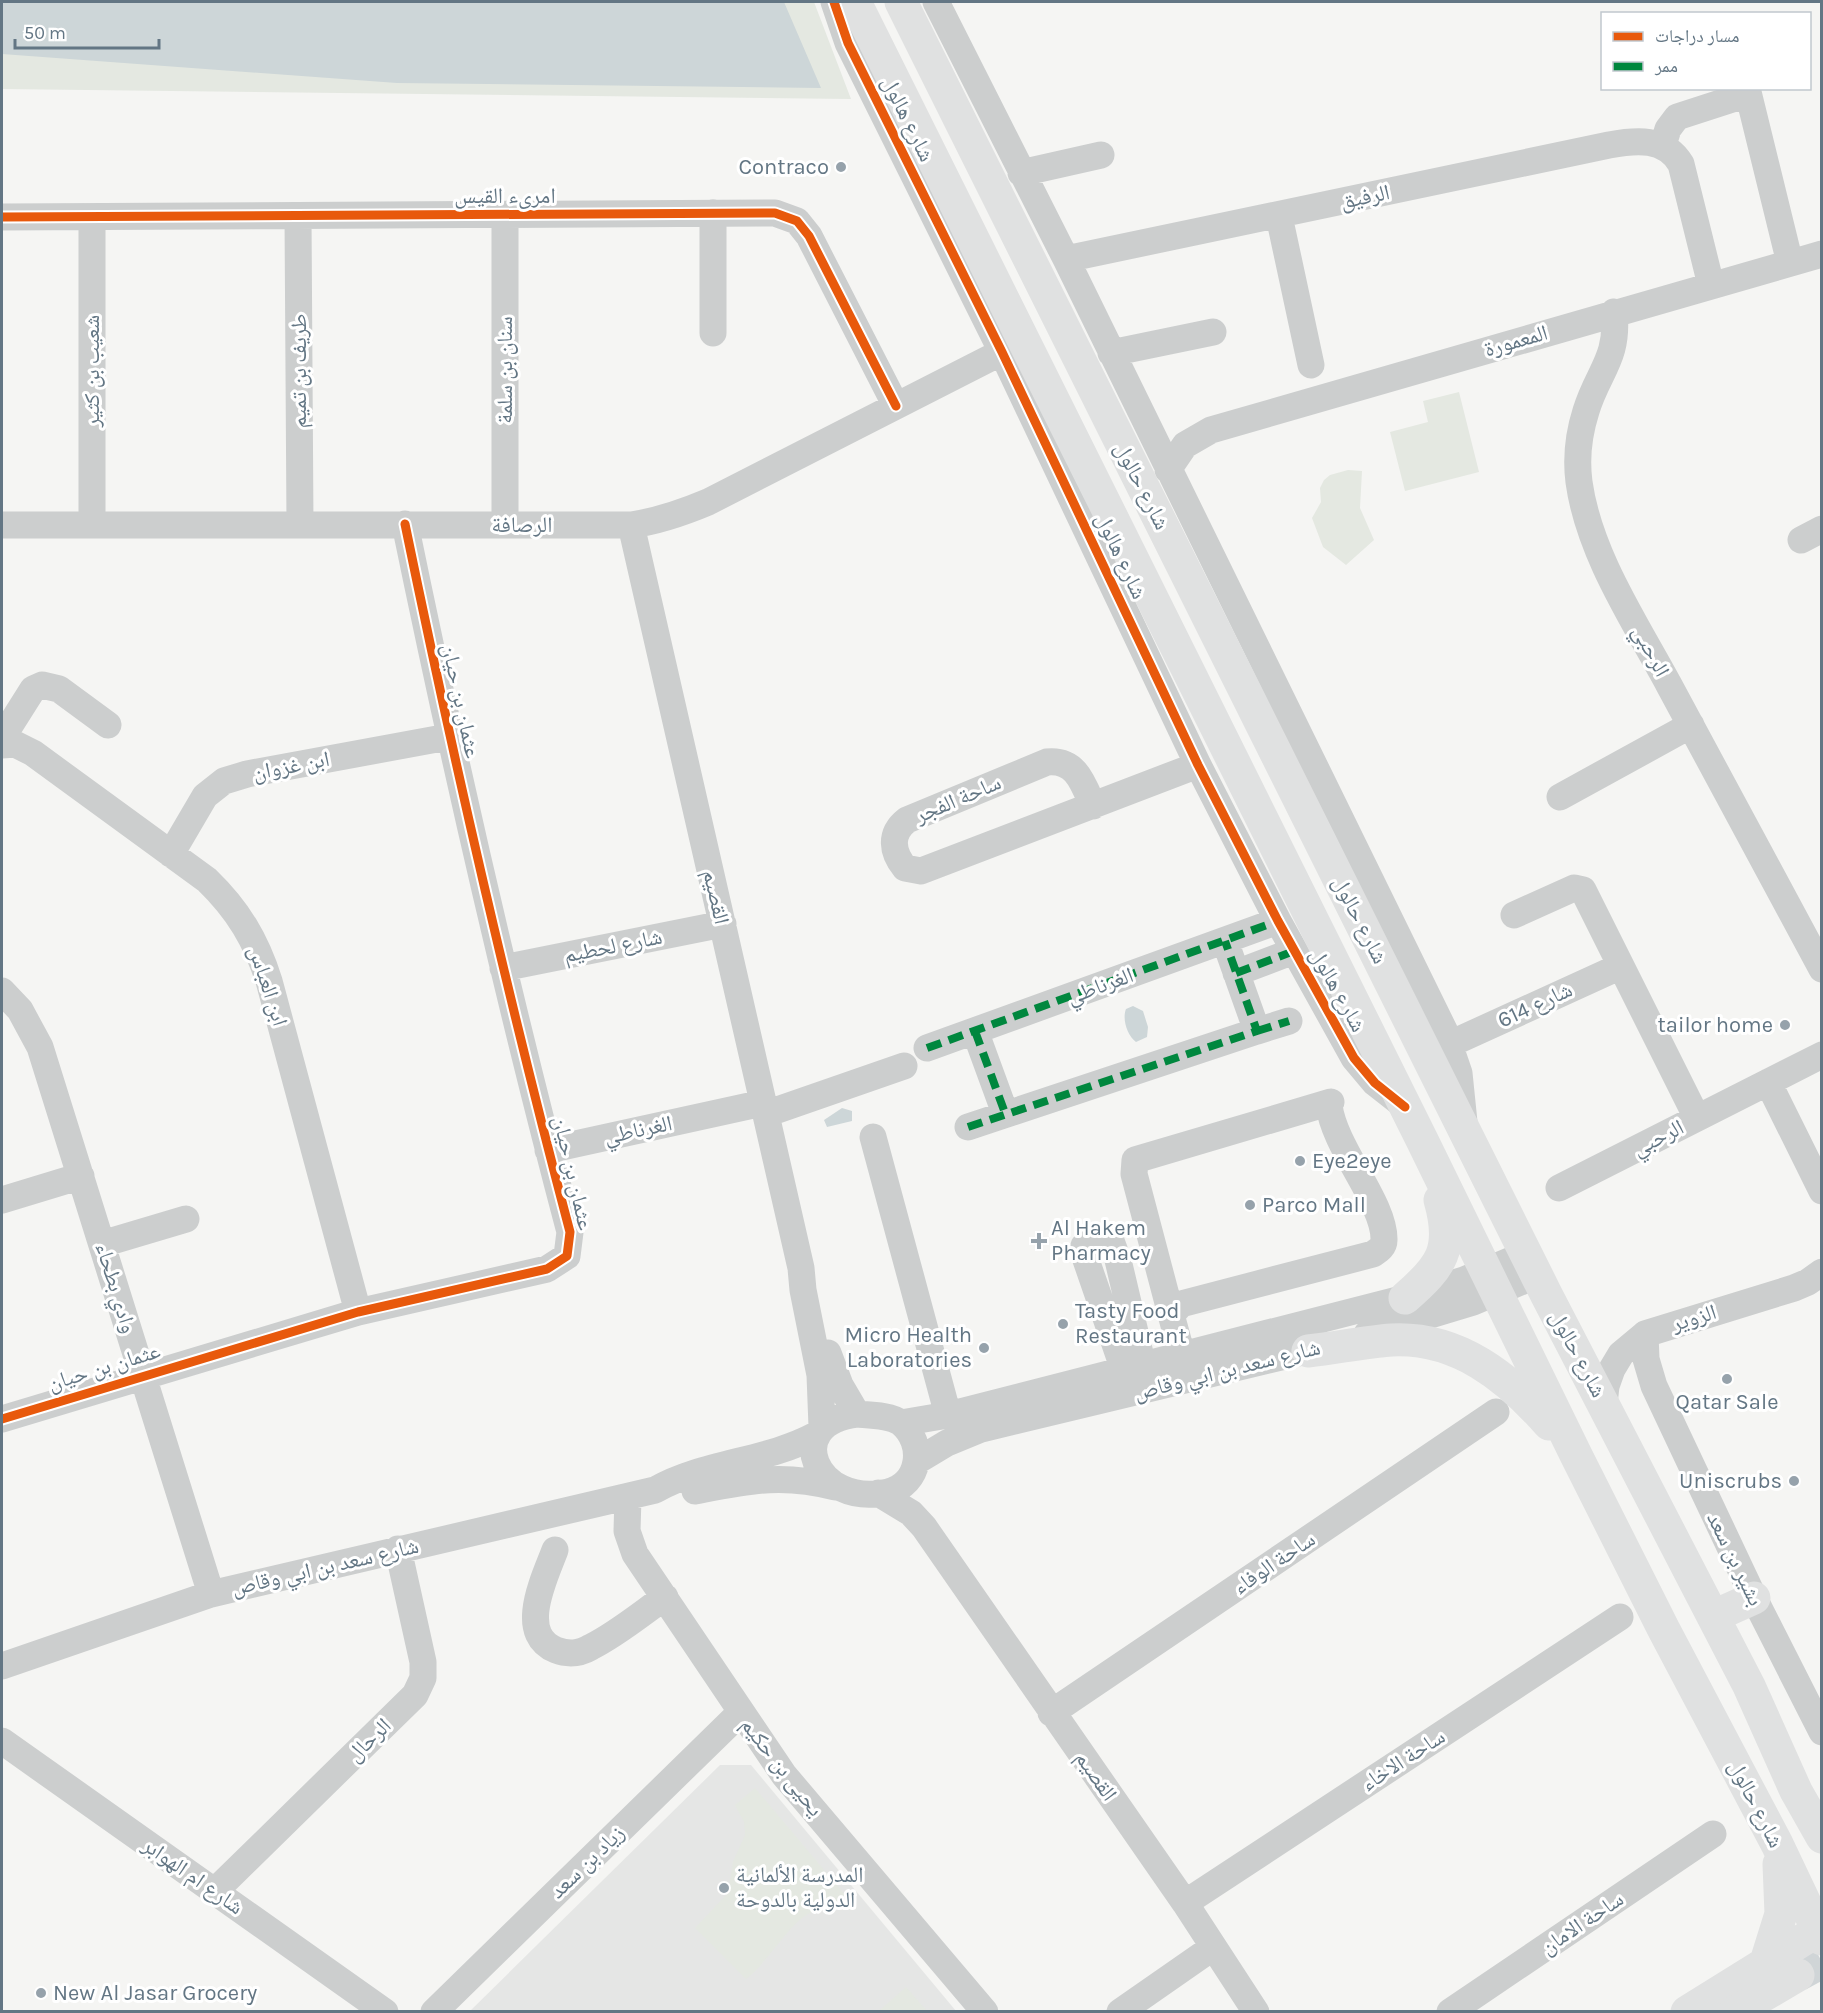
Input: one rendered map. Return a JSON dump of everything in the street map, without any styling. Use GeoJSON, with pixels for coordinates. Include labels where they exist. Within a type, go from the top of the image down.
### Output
{"type":"FeatureCollection","features":[{"type":"Feature","properties":{"kind":"main road","name":"شارع حالول"},"geometry":{"type":"LineString","coordinates":[[855,2],[1422,1140],[1576,1455],[1664,1630],[1777,1844],[1820,1933]]}},
{"type":"Feature","properties":{"kind":"main road","name":"شارع حالول"},"geometry":{"type":"LineString","coordinates":[[901,2],[1532,1265],[1713,1616],[1821,1837]]}},
{"type":"Feature","properties":{"kind":"main road"},"geometry":{"type":"LineString","coordinates":[[1405,1298],[1438,1264],[1447,1237],[1446,1220],[1422,1140]]}},
{"type":"Feature","properties":{"kind":"main road"},"geometry":{"type":"LineString","coordinates":[[1308,1351],[1393,1340],[1441,1346],[1475,1358],[1504,1378],[1576,1455]]}},
{"type":"Feature","properties":{"kind":"main road"},"geometry":{"type":"LineString","coordinates":[[1713,1616],[1754,1598]]}},
{"type":"Feature","properties":{"kind":"main road"},"geometry":{"type":"LineString","coordinates":[[1797,1791],[1821,1815]]}},
{"type":"Feature","properties":{"kind":"main road"},"geometry":{"type":"LineString","coordinates":[[1766,1962],[1781,1914],[1777,1844]]}},
{"type":"Feature","properties":{"kind":"main road"},"geometry":{"type":"LineString","coordinates":[[1688,2012],[1766,1962],[1820,1933]]}},
{"type":"Feature","properties":{"kind":"main road"},"geometry":{"type":"LineString","coordinates":[[1736,2012],[1798,1975]]}},
{"type":"Feature","properties":{"kind":"street","name":"شارع هالول"},"geometry":{"type":"LineString","coordinates":[[834,2],[848,43],[1002,352],[1198,765],[1278,921],[1354,1058],[1375,1083],[1405,1107]]}},
{"type":"Feature","properties":{"kind":"street"},"geometry":{"type":"LineString","coordinates":[[936,2],[1066,259],[1450,1044],[1459,1072],[1465,1129]]}},
{"type":"Feature","properties":{"kind":"street"},"geometry":{"type":"LineString","coordinates":[[1711,285],[1681,164],[1674,152],[1663,145],[1668,129],[1677,117],[1747,91],[1790,263]]}},
{"type":"Feature","properties":{"kind":"street","name":"الرفيق"},"geometry":{"type":"LineString","coordinates":[[1066,259],[1279,216],[1617,143],[1647,141],[1663,145]]}},
{"type":"Feature","properties":{"kind":"street"},"geometry":{"type":"LineString","coordinates":[[1021,173],[1101,155]]}},
{"type":"Feature","properties":{"kind":"street"},"geometry":{"type":"LineString","coordinates":[[713,213],[713,333]]}},
{"type":"Feature","properties":{"kind":"street","name":"امرىء القيس"},"geometry":{"type":"LineString","coordinates":[[2,217],[776,213],[797,221],[803,227],[896,406]]}},
{"type":"Feature","properties":{"kind":"street","name":"سنان بن سلمة"},"geometry":{"type":"LineString","coordinates":[[505,215],[505,525]]}},
{"type":"Feature","properties":{"kind":"street","name":"طريف بن تميم"},"geometry":{"type":"LineString","coordinates":[[298,216],[300,525]]}},
{"type":"Feature","properties":{"kind":"street"},"geometry":{"type":"LineString","coordinates":[[1279,216],[1311,365]]}},
{"type":"Feature","properties":{"kind":"street","name":"شعيب بن كثير"},"geometry":{"type":"LineString","coordinates":[[92,218],[92,525]]}},
{"type":"Feature","properties":{"kind":"street","name":"المعمورة"},"geometry":{"type":"LineString","coordinates":[[1146,424],[1178,432],[1211,430],[1821,254]]}},
{"type":"Feature","properties":{"kind":"street","name":"الرحبي"},"geometry":{"type":"LineString","coordinates":[[1614,312],[1616,327],[1611,357],[1586,409],[1580,434],[1578,459],[1582,500],[1587,519],[1611,575],[1821,969]]}},
{"type":"Feature","properties":{"kind":"street"},"geometry":{"type":"LineString","coordinates":[[1111,353],[1213,332]]}},
{"type":"Feature","properties":{"kind":"street","name":"الرصافة"},"geometry":{"type":"LineString","coordinates":[[2,525],[631,525],[676,516],[698,507],[1002,352]]}},
{"type":"Feature","properties":{"kind":"street","name":"المعمورة"},"geometry":{"type":"LineString","coordinates":[[1168,470],[1185,445],[1211,430]]}},
{"type":"Feature","properties":{"kind":"street","name":"عثمان بن حيان"},"geometry":{"type":"LineString","coordinates":[[2,1419],[358,1312],[547,1269],[558,1264],[567,1256],[570,1232],[503,968],[448,736],[405,524]]}},
{"type":"Feature","properties":{"kind":"street","name":"القصيم"},"geometry":{"type":"LineString","coordinates":[[631,525],[801,1268],[803,1290],[820,1375],[819,1431]]}},
{"type":"Feature","properties":{"kind":"street"},"geometry":{"type":"LineString","coordinates":[[2,738],[33,689],[42,685],[60,689],[108,725]]}},
{"type":"Feature","properties":{"kind":"street"},"geometry":{"type":"LineString","coordinates":[[1560,797],[1691,725]]}},
{"type":"Feature","properties":{"kind":"street","name":"ابن غزوان"},"geometry":{"type":"LineString","coordinates":[[171,854],[205,796],[224,781],[247,774],[448,736]]}},
{"type":"Feature","properties":{"kind":"street","name":"ابن العباس"},"geometry":{"type":"LineString","coordinates":[[2,745],[15,744],[33,753],[207,880],[227,899],[246,925],[260,951],[358,1312]]}},
{"type":"Feature","properties":{"kind":"street","name":"ساحة الفجر"},"geometry":{"type":"LineString","coordinates":[[1093,806],[1076,770],[1058,761],[1047,762],[907,820],[898,827],[894,836],[896,857],[905,868],[921,871],[1093,806],[1198,765]]}},
{"type":"Feature","properties":{"kind":"street"},"geometry":{"type":"LineString","coordinates":[[1514,915],[1574,888],[1583,890],[1696,1118]]}},
{"type":"Feature","properties":{"kind":"street","name":"الغرناطي"},"geometry":{"type":"LineString","coordinates":[[927,1048],[1278,921]]}},
{"type":"Feature","properties":{"kind":"street","name":"شارع لحطيم"},"geometry":{"type":"LineString","coordinates":[[503,968],[723,924]]}},
{"type":"Feature","properties":{"kind":"street"},"geometry":{"type":"LineString","coordinates":[[1225,941],[1257,1031]]}},
{"type":"Feature","properties":{"kind":"street"},"geometry":{"type":"LineString","coordinates":[[1236,973],[1294,951]]}},
{"type":"Feature","properties":{"kind":"street","name":"شارع 614"},"geometry":{"type":"LineString","coordinates":[[1450,1044],[1620,966]]}},
{"type":"Feature","properties":{"kind":"street","name":"وادي بطحاء"},"geometry":{"type":"LineString","coordinates":[[2,991],[20,1010],[40,1047],[211,1594]]}},
{"type":"Feature","properties":{"kind":"street"},"geometry":{"type":"LineString","coordinates":[[968,1127],[1289,1021]]}},
{"type":"Feature","properties":{"kind":"street"},"geometry":{"type":"LineString","coordinates":[[975,1031],[1005,1113]]}},
{"type":"Feature","properties":{"kind":"street","name":"الرحبي"},"geometry":{"type":"LineString","coordinates":[[1559,1188],[1821,1056]]}},
{"type":"Feature","properties":{"kind":"street","name":"الغرناطي"},"geometry":{"type":"LineString","coordinates":[[548,1150],[765,1108],[904,1066]]}},
{"type":"Feature","properties":{"kind":"street"},"geometry":{"type":"LineString","coordinates":[[1768,1082],[1821,1191]]}},
{"type":"Feature","properties":{"kind":"street"},"geometry":{"type":"LineString","coordinates":[[1172,1318],[1173,1312],[1181,1304],[1373,1254],[1381,1248],[1384,1242],[1381,1222],[1334,1128],[1330,1111],[1331,1102],[1135,1160],[1132,1168],[1172,1318],[1182,1355]]}},
{"type":"Feature","properties":{"kind":"street"},"geometry":{"type":"LineString","coordinates":[[873,1137],[948,1415]]}},
{"type":"Feature","properties":{"kind":"street"},"geometry":{"type":"LineString","coordinates":[[2,1200],[81,1176]]}},
{"type":"Feature","properties":{"kind":"street"},"geometry":{"type":"LineString","coordinates":[[102,1244],[186,1219]]}},
{"type":"Feature","properties":{"kind":"street","name":"شارع سعد بن ابي وقاص"},"geometry":{"type":"LineString","coordinates":[[917,1464],[947,1443],[981,1429],[1308,1351],[1491,1283],[1532,1265]]}},
{"type":"Feature","properties":{"kind":"street","name":"القصيم"},"geometry":{"type":"LineString","coordinates":[[801,1268],[810,1288],[833,1370],[857,1414]]}},
{"type":"Feature","properties":{"kind":"street","name":"الزوير"},"geometry":{"type":"LineString","coordinates":[[1605,1404],[1606,1386],[1612,1369],[1621,1354],[1645,1334],[1794,1288],[1808,1282],[1821,1272]]}},
{"type":"Feature","properties":{"kind":"street","name":"شارع سعد بن ابي وقاص"},"geometry":{"type":"LineString","coordinates":[[901,1423],[948,1415],[1405,1298],[1491,1283]]}},
{"type":"Feature","properties":{"kind":"street","name":"بشير بن سعد"},"geometry":{"type":"LineString","coordinates":[[1645,1334],[1646,1359],[1654,1386],[1754,1598],[1818,1720]]}},
{"type":"Feature","properties":{"kind":"street","name":"ساحة الوفاء"},"geometry":{"type":"LineString","coordinates":[[1051,1713],[1496,1412]]}},
{"type":"Feature","properties":{"kind":"street"},"geometry":{"type":"LineString","coordinates":[[857,1414],[892,1419],[901,1423],[914,1441],[917,1464],[901,1486],[879,1493],[835,1487],[818,1469],[815,1454],[819,1431],[836,1418],[857,1414]]}},
{"type":"Feature","properties":{"kind":"street","name":"شارع سعد بن ابي وقاص"},"geometry":{"type":"LineString","coordinates":[[2,1666],[211,1594],[655,1490],[676,1479],[787,1449],[819,1431]]}},
{"type":"Feature","properties":{"kind":"street","name":"القصيم"},"geometry":{"type":"LineString","coordinates":[[917,1464],[934,1542]]}},
{"type":"Feature","properties":{"kind":"street","name":"شارع سعد بن ابي وقاص"},"geometry":{"type":"LineString","coordinates":[[655,1490],[689,1492],[759,1479],[785,1478],[835,1487]]}},
{"type":"Feature","properties":{"kind":"street","name":"القصيم"},"geometry":{"type":"LineString","coordinates":[[879,1493],[911,1513],[934,1542],[1185,1903],[1212,1948],[1256,2012]]}},
{"type":"Feature","properties":{"kind":"street","name":"يحيى بن حكيم"},"geometry":{"type":"LineString","coordinates":[[628,1497],[627,1531],[630,1543],[740,1713],[784,1775],[985,2012]]}},
{"type":"Feature","properties":{"kind":"street","name":"الرحال"},"geometry":{"type":"LineString","coordinates":[[215,1891],[415,1695],[423,1678],[423,1662],[398,1549]]}},
{"type":"Feature","properties":{"kind":"street"},"geometry":{"type":"LineString","coordinates":[[555,1550],[535,1607],[536,1626],[548,1646],[569,1655],[590,1648],[665,1597]]}},
{"type":"Feature","properties":{"kind":"street","name":"ساحة الاخاء"},"geometry":{"type":"LineString","coordinates":[[1185,1903],[1620,1617]]}},
{"type":"Feature","properties":{"kind":"street","name":"زياد بن سعد"},"geometry":{"type":"LineString","coordinates":[[434,2012],[740,1713]]}},
{"type":"Feature","properties":{"kind":"street","name":"شارع ام الهوابر"},"geometry":{"type":"LineString","coordinates":[[2,1741],[385,2012]]}},
{"type":"Feature","properties":{"kind":"street","name":"ساحة الامان"},"geometry":{"type":"LineString","coordinates":[[1450,2012],[1713,1834]]}},
{"type":"Feature","properties":{"kind":"street"},"geometry":{"type":"LineString","coordinates":[[1120,2012],[1212,1948]]}},
{"type":"Feature","properties":{"kind":"shaded area"},"geometry":{"type":"Polygon","coordinates":[[[2,2],[814,2],[851,99],[2,89],[2,2]]]}},
{"type":"Feature","properties":{"kind":"shaded area"},"geometry":{"type":"Polygon","coordinates":[[[2,2],[784,2],[821,88],[397,83],[2,54],[2,2]]]}},
{"type":"Feature","properties":{"kind":"shaded area"},"geometry":{"type":"Polygon","coordinates":[[[1459,392],[1479,472],[1405,491],[1390,432],[1428,422],[1423,401],[1459,392]]]}},
{"type":"Feature","properties":{"kind":"shaded area"},"geometry":{"type":"Polygon","coordinates":[[[1348,470],[1362,471],[1360,508],[1374,540],[1346,565],[1323,547],[1312,518],[1321,502],[1320,488],[1324,480],[1330,475],[1348,470]]]}},
{"type":"Feature","properties":{"kind":"shaded area"},"geometry":{"type":"Polygon","coordinates":[[[1133,1006],[1143,1011],[1148,1027],[1147,1037],[1136,1042],[1125,1022],[1126,1009],[1133,1006]]]}},
{"type":"Feature","properties":{"kind":"shaded area"},"geometry":{"type":"Polygon","coordinates":[[[842,1108],[852,1111],[852,1121],[827,1127],[824,1120],[842,1108]]]}},
{"type":"Feature","properties":{"kind":"shaded area","name":"المدرسة الألمانية الدولية بالدوحة"},"geometry":{"type":"Polygon","coordinates":[[[720,1765],[751,1765],[956,2011],[469,2012],[720,1765]]]}},
{"type":"Feature","properties":{"kind":"shaded area"},"geometry":{"type":"Polygon","coordinates":[[[755,1788],[857,1909],[824,1909],[805,1916],[746,1979],[695,1928],[728,1893],[733,1862],[745,1835],[744,1822],[735,1805],[755,1788]]]}},
{"type":"Feature","properties":{"kind":"shaded area"},"geometry":{"type":"Polygon","coordinates":[[[906,1987],[927,2011],[879,2011],[906,1987]]]}},
{"type":"Feature","properties":{"kind":"tunnel"},"geometry":{"type":"LineString","coordinates":[[1798,1975],[1822,1962]]}},
{"type":"Feature","properties":{"kind":"marked path"},"geometry":{"type":"LineString","coordinates":[[927,1048],[1278,921]]}},
{"type":"Feature","properties":{"kind":"marked path"},"geometry":{"type":"LineString","coordinates":[[968,1127],[1257,1031],[1225,941]]}},
{"type":"Feature","properties":{"kind":"marked path"},"geometry":{"type":"LineString","coordinates":[[1236,973],[1294,951]]}},
{"type":"Feature","properties":{"kind":"marked path"},"geometry":{"type":"LineString","coordinates":[[1257,1031],[1289,1021]]}},
{"type":"Feature","properties":{"kind":"marked path"},"geometry":{"type":"LineString","coordinates":[[975,1031],[1005,1113]]}},
{"type":"Feature","properties":{"kind":"cycle path"},"geometry":{"type":"LineString","coordinates":[[834,2],[848,43],[1002,352],[1198,765],[1278,921],[1354,1058],[1375,1083],[1405,1107]]}},
{"type":"Feature","properties":{"kind":"cycle path"},"geometry":{"type":"LineString","coordinates":[[2,217],[775,213],[797,221],[809,236],[896,406]]}},
{"type":"Feature","properties":{"kind":"cycle path"},"geometry":{"type":"LineString","coordinates":[[2,1419],[358,1312],[547,1269],[567,1256],[570,1232],[483,880],[405,524]]}},
{"type":"Feature","properties":{"kind":"place","name":"Contraco"},"geometry":{"type":"Point","coordinates":[841,167]}},
{"type":"Feature","properties":{"kind":"place","name":"tailor home"},"geometry":{"type":"Point","coordinates":[1785,1025]}},
{"type":"Feature","properties":{"kind":"place","name":"Eye2eye"},"geometry":{"type":"Point","coordinates":[1300,1161]}},
{"type":"Feature","properties":{"kind":"place","name":"Parco Mall"},"geometry":{"type":"Point","coordinates":[1250,1205]}},
{"type":"Feature","properties":{"kind":"place","name":"Al Hakem Pharmacy"},"geometry":{"type":"Point","coordinates":[1039,1241]}},
{"type":"Feature","properties":{"kind":"place","name":"Tasty Food Restaurant"},"geometry":{"type":"Point","coordinates":[1063,1324]}},
{"type":"Feature","properties":{"kind":"place","name":"Micro Health Laboratories"},"geometry":{"type":"Point","coordinates":[984,1348]}},
{"type":"Feature","properties":{"kind":"place","name":"Qatar Sale"},"geometry":{"type":"Point","coordinates":[1727,1379]}},
{"type":"Feature","properties":{"kind":"place","name":"Uniscrubs"},"geometry":{"type":"Point","coordinates":[1794,1481]}},
{"type":"Feature","properties":{"kind":"place","name":"المدرسة الألمانية الدولية بالدوحة"},"geometry":{"type":"Point","coordinates":[724,1888]}},
{"type":"Feature","properties":{"kind":"place","name":"New Al Jasar Grocery"},"geometry":{"type":"Point","coordinates":[41,1993]}}]}
